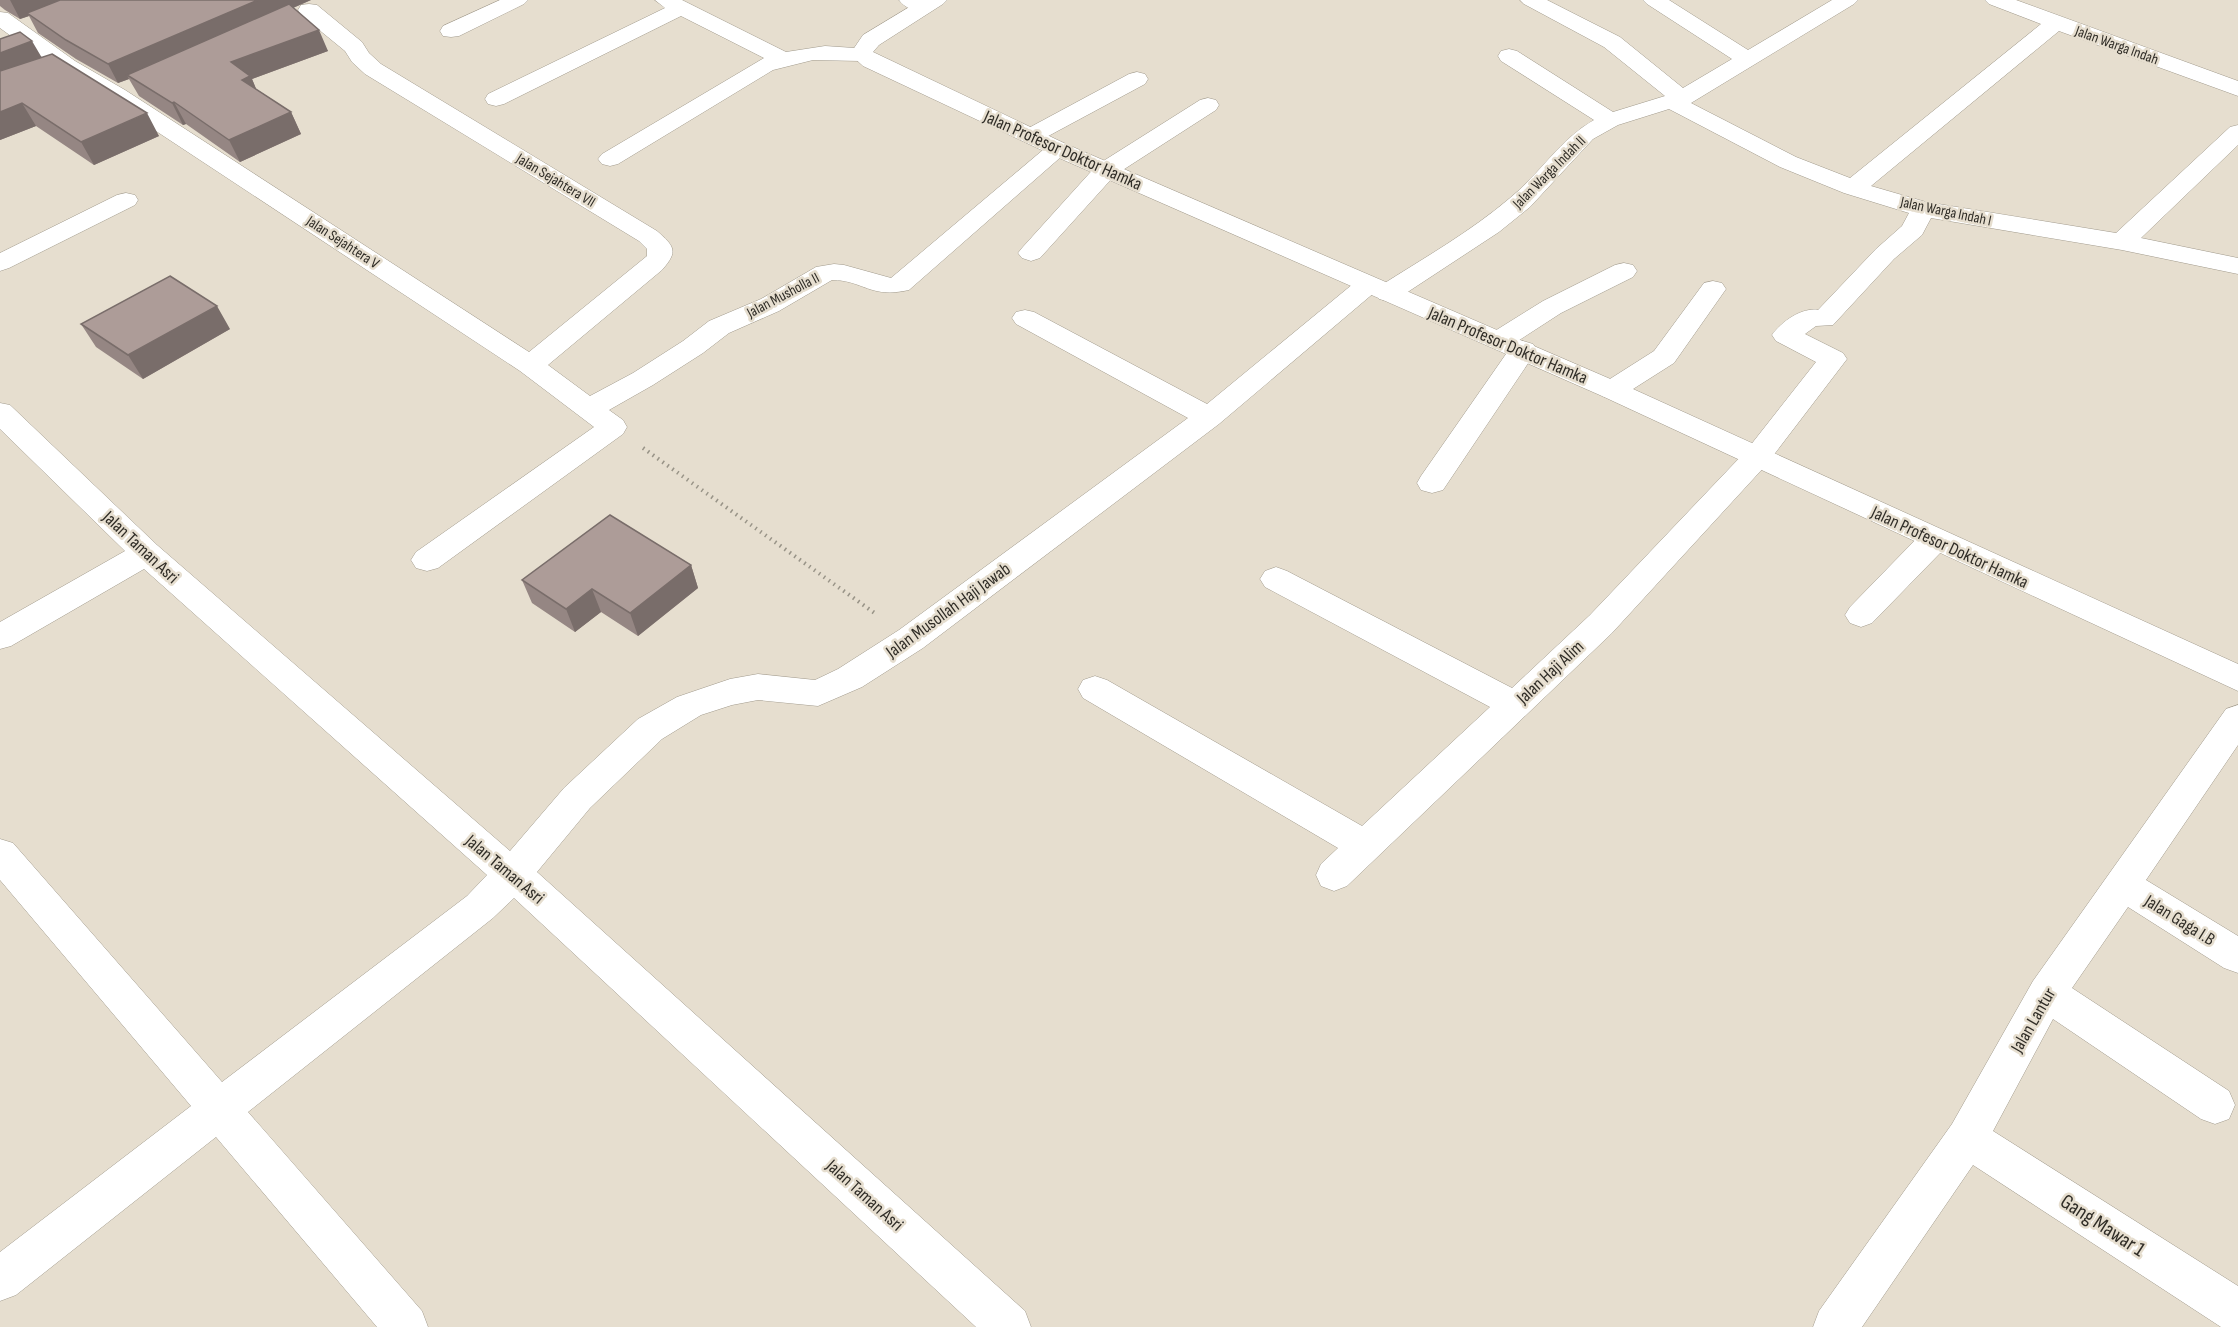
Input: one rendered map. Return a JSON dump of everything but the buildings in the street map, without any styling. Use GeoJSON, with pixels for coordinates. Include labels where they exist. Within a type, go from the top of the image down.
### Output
{"type":"FeatureCollection","features":[{"type":"Feature","properties":{"kind":"street"},"geometry":{"type":"LineString","coordinates":[[452,31],[517,0]]}},
{"type":"Feature","properties":{"kind":"street","name":"Jalan Warga Indah I"},"geometry":{"type":"LineString","coordinates":[[1531,0],[1611,42],[1677,100],[1788,162],[1853,188],[1923,209],[2122,242],[2238,266]]}},
{"type":"Feature","properties":{"kind":"street"},"geometry":{"type":"LineString","coordinates":[[1654,0],[1746,58]]}},
{"type":"Feature","properties":{"kind":"street","name":"Jalan Warga Indah II"},"geometry":{"type":"LineString","coordinates":[[1378,289],[1490,226],[1521,202],[1585,134],[1610,120],[1677,100],[1847,0]]}},
{"type":"Feature","properties":{"kind":"street","name":"Jalan Warga Indah"},"geometry":{"type":"LineString","coordinates":[[1996,0],[2238,89]]}},
{"type":"Feature","properties":{"kind":"street","name":"Jalan Sejahtera VII"},"geometry":{"type":"LineString","coordinates":[[332,1],[298,15],[354,47],[360,57],[373,69],[648,236],[660,247],[660,256],[653,265],[530,365]]}},
{"type":"Feature","properties":{"kind":"street"},"geometry":{"type":"LineString","coordinates":[[610,159],[765,65],[782,58],[843,52],[861,54],[871,40],[923,2]]}},
{"type":"Feature","properties":{"kind":"street"},"geometry":{"type":"LineString","coordinates":[[496,99],[674,4],[782,58]]}},
{"type":"Feature","properties":{"kind":"street"},"geometry":{"type":"LineString","coordinates":[[8,25],[41,20]]}},
{"type":"Feature","properties":{"kind":"street"},"geometry":{"type":"LineString","coordinates":[[1853,188],[2055,23]]}},
{"type":"Feature","properties":{"kind":"street","name":"Jalan Sejahtera V"},"geometry":{"type":"LineString","coordinates":[[8,25],[66,66],[128,90],[530,365],[613,427]]}},
{"type":"Feature","properties":{"kind":"street","name":"Jalan Profesor Doktor Hamka"},"geometry":{"type":"LineString","coordinates":[[861,54],[871,61],[1058,149],[1612,390],[2238,678]]}},
{"type":"Feature","properties":{"kind":"street"},"geometry":{"type":"LineString","coordinates":[[1509,56],[1610,120]]}},
{"type":"Feature","properties":{"kind":"street"},"geometry":{"type":"LineString","coordinates":[[44,74],[66,66]]}},
{"type":"Feature","properties":{"kind":"street"},"geometry":{"type":"LineString","coordinates":[[1031,136],[1137,79]]}},
{"type":"Feature","properties":{"kind":"street"},"geometry":{"type":"LineString","coordinates":[[1030,253],[1106,170],[1208,105]]}},
{"type":"Feature","properties":{"kind":"street"},"geometry":{"type":"LineString","coordinates":[[2122,242],[2238,132]]}},
{"type":"Feature","properties":{"kind":"street","name":"Jalan Musholla II"},"geometry":{"type":"LineString","coordinates":[[588,409],[643,379],[718,327],[762,309],[825,273],[835,271],[888,286],[900,284],[1058,149]]}},
{"type":"Feature","properties":{"kind":"street"},"geometry":{"type":"LineString","coordinates":[[0,263],[126,200]]}},
{"type":"Feature","properties":{"kind":"street","name":"Jalan Haji Alim"},"geometry":{"type":"LineString","coordinates":[[1334,875],[1601,624],[1756,458],[1833,359],[1785,335],[1811,317],[1824,319],[1885,254],[1912,230],[1923,209]]}},
{"type":"Feature","properties":{"kind":"street"},"geometry":{"type":"LineString","coordinates":[[1432,483],[1511,345],[1551,307],[1624,271]]}},
{"type":"Feature","properties":{"kind":"street","name":"Jalan Musollah Haji Jawab"},"geometry":{"type":"LineString","coordinates":[[0,1278],[480,907],[513,874],[577,798],[650,729],[689,706],[730,692],[758,687],[818,693],[850,678],[911,639],[1378,289]]}},
{"type":"Feature","properties":{"kind":"street"},"geometry":{"type":"LineString","coordinates":[[1612,390],[1664,357],[1713,289]]}},
{"type":"Feature","properties":{"kind":"street"},"geometry":{"type":"LineString","coordinates":[[1025,318],[1209,417]]}},
{"type":"Feature","properties":{"kind":"street","name":"Jalan Taman Asri"},"geometry":{"type":"LineString","coordinates":[[0,412],[146,553],[477,846],[513,874],[1009,1327]]}},
{"type":"Feature","properties":{"kind":"street"},"geometry":{"type":"LineString","coordinates":[[427,561],[613,427]]}},
{"type":"Feature","properties":{"kind":"street"},"geometry":{"type":"LineString","coordinates":[[1861,615],[1935,540]]}},
{"type":"Feature","properties":{"kind":"street"},"geometry":{"type":"LineString","coordinates":[[0,637],[146,553]]}},
{"type":"Feature","properties":{"kind":"street"},"geometry":{"type":"LineString","coordinates":[[1276,579],[1515,705]]}},
{"type":"Feature","properties":{"kind":"street"},"geometry":{"type":"LineString","coordinates":[[1095,688],[1365,846]]}},
{"type":"Feature","properties":{"kind":"street","name":"Jalan Lantur"},"geometry":{"type":"LineString","coordinates":[[1835,1327],[1967,1138],[2047,993],[2238,718]]}},
{"type":"Feature","properties":{"kind":"street"},"geometry":{"type":"LineString","coordinates":[[0,854],[200,1084],[219,1110],[406,1327]]}},
{"type":"Feature","properties":{"kind":"street","name":"Jalan Gaga I.B"},"geometry":{"type":"LineString","coordinates":[[2122,885],[2238,956]]}},
{"type":"Feature","properties":{"kind":"street"},"geometry":{"type":"LineString","coordinates":[[2047,993],[2215,1105]]}},
{"type":"Feature","properties":{"kind":"street","name":"Gang Mawar 1"},"geometry":{"type":"LineString","coordinates":[[1967,1138],[2238,1312]]}},
{"type":"Feature","properties":{"kind":"path"},"geometry":{"type":"LineString","coordinates":[[613,427],[911,639]]}}]}
